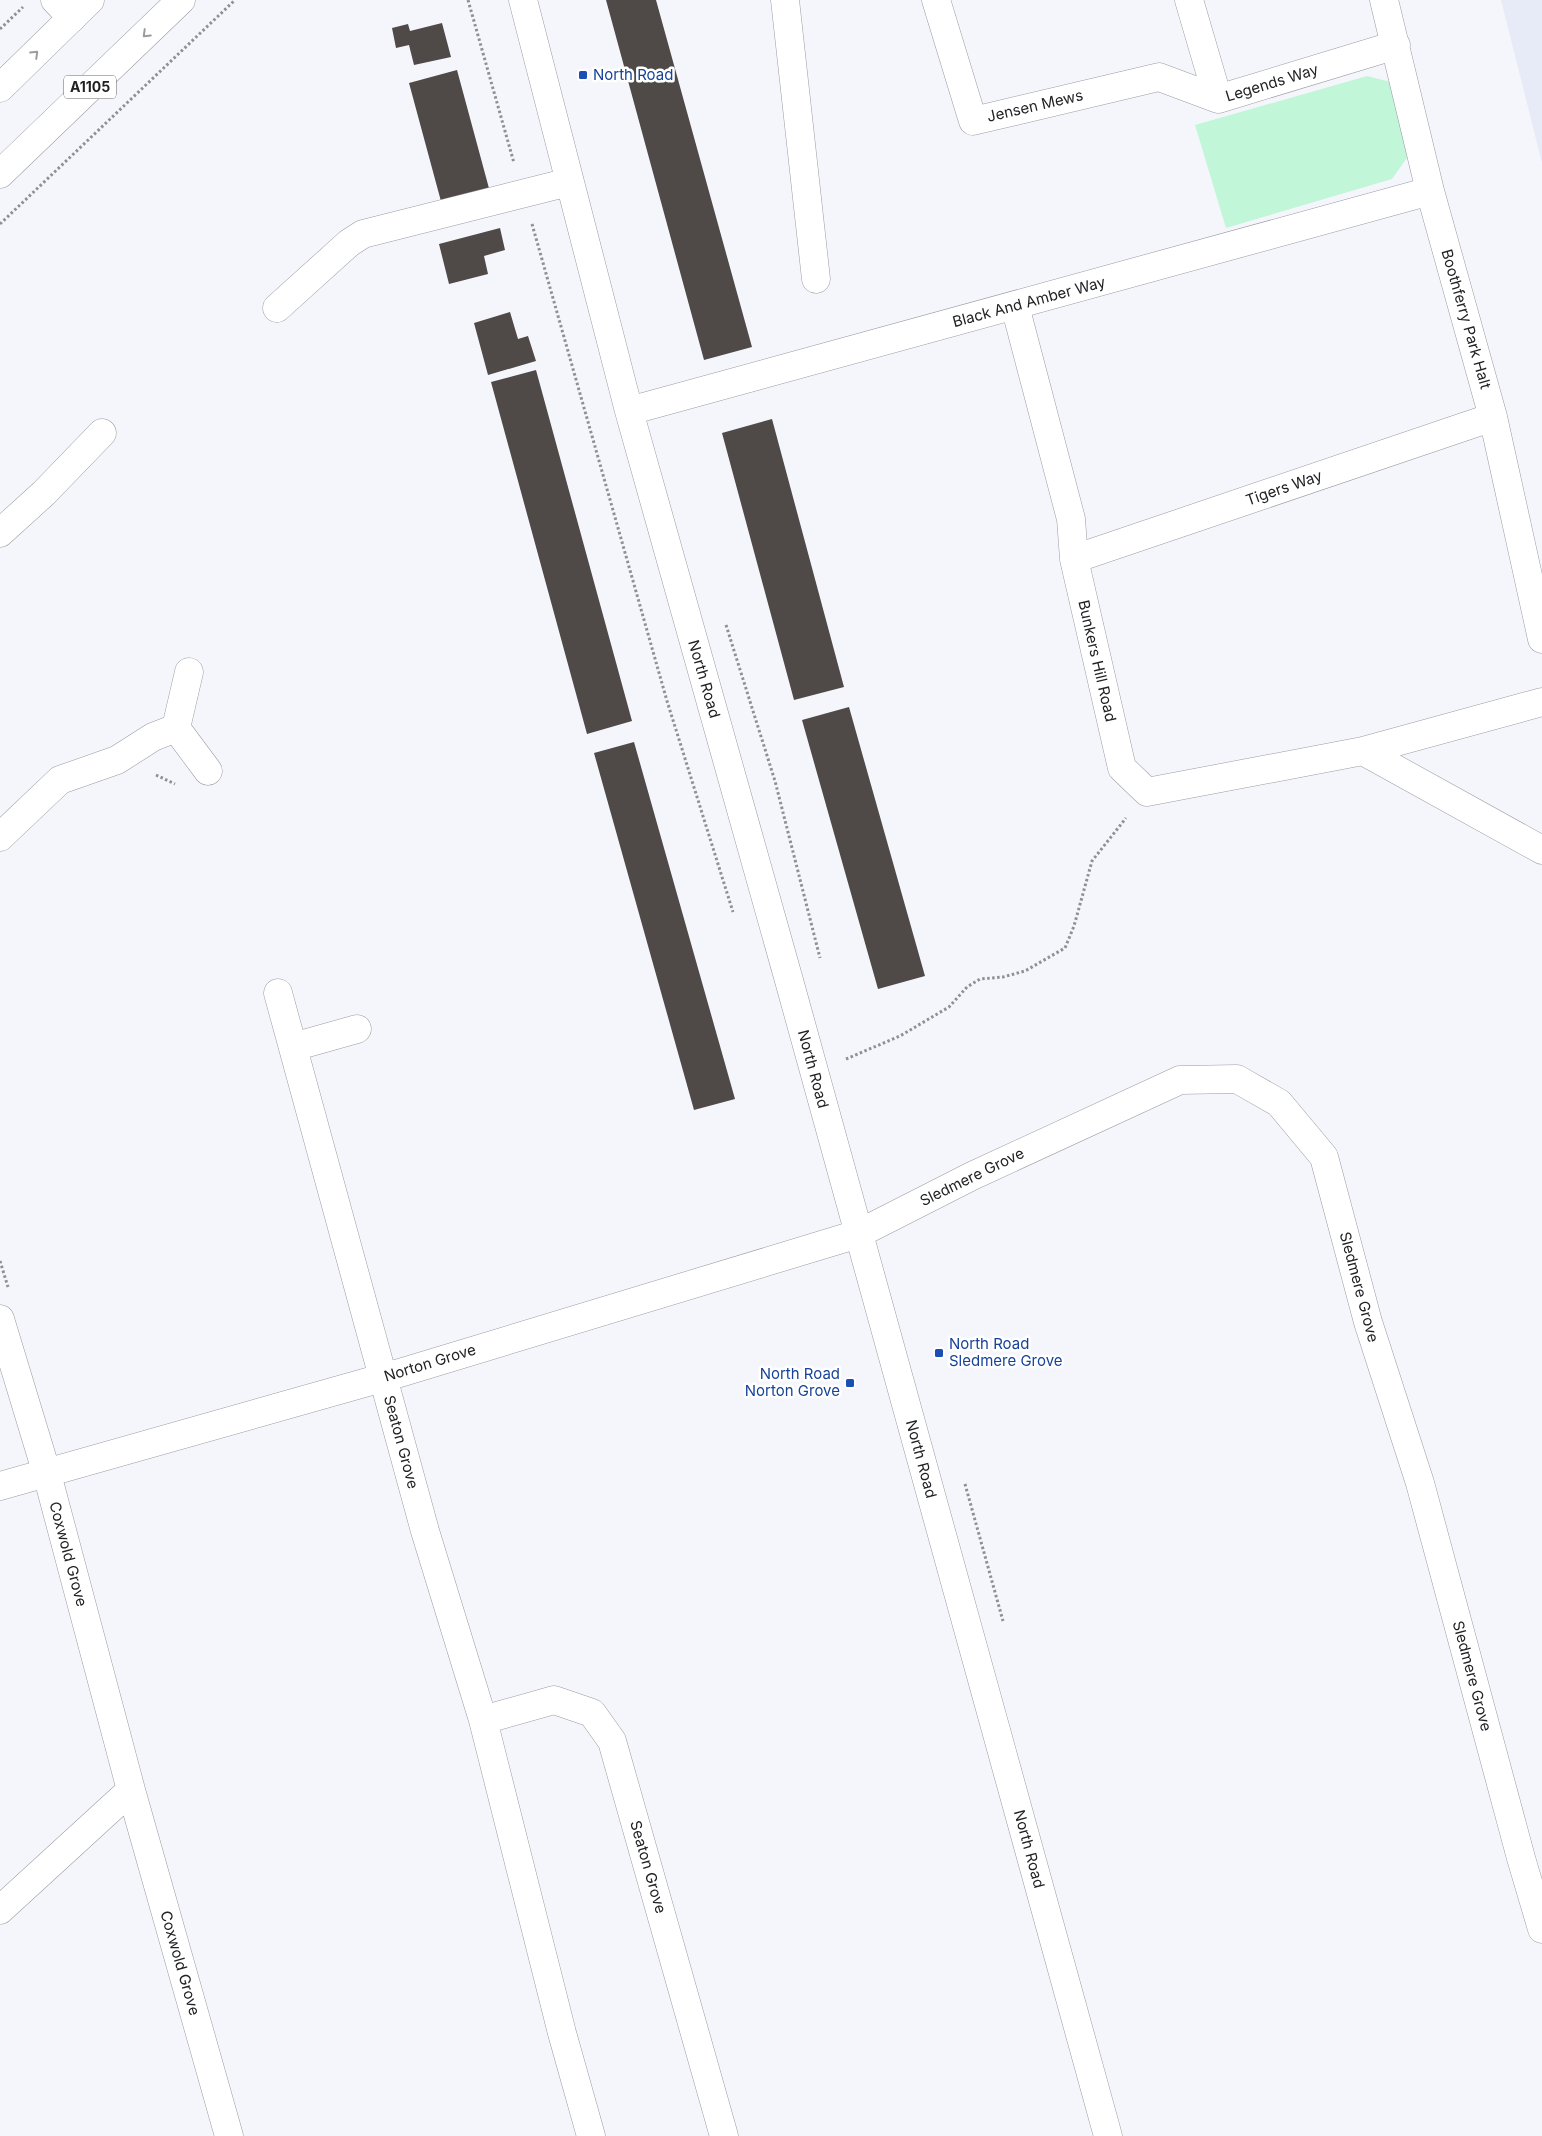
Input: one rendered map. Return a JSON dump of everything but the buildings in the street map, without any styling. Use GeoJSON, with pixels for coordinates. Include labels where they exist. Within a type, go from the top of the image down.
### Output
{"type":"FeatureCollection","features":[{"type":"Feature","properties":{"kind":"street","name":"A1105"},"geometry":{"type":"LineString","coordinates":[[3,164],[181,0]]}},
{"type":"Feature","properties":{"kind":"street","name":"North Road"},"geometry":{"type":"LineString","coordinates":[[523,0],[629,411],[1108,2136]]}},
{"type":"Feature","properties":{"kind":"street"},"geometry":{"type":"LineString","coordinates":[[785,0],[816,279]]}},
{"type":"Feature","properties":{"kind":"street","name":"Jensen Mews"},"geometry":{"type":"LineString","coordinates":[[936,0],[973,121],[1159,77],[1218,99]]}},
{"type":"Feature","properties":{"kind":"street","name":"Legends Way"},"geometry":{"type":"LineString","coordinates":[[1189,0],[1218,99],[1396,45]]}},
{"type":"Feature","properties":{"kind":"street","name":"Boothferry Park Halt"},"geometry":{"type":"LineString","coordinates":[[1384,0],[1430,191],[1493,417],[1542,640]]}},
{"type":"Feature","properties":{"kind":"street"},"geometry":{"type":"LineString","coordinates":[[0,88],[72,6]]}},
{"type":"Feature","properties":{"kind":"street"},"geometry":{"type":"LineString","coordinates":[[277,308],[349,243],[363,234],[569,182]]}},
{"type":"Feature","properties":{"kind":"street","name":"Black And Amber Way"},"geometry":{"type":"LineString","coordinates":[[629,411],[1430,191]]}},
{"type":"Feature","properties":{"kind":"street","name":"Bunkers Hill Road"},"geometry":{"type":"LineString","coordinates":[[1015,306],[1071,519],[1074,559],[1122,768],[1147,792]]}},
{"type":"Feature","properties":{"kind":"street","name":"Tigers Way"},"geometry":{"type":"LineString","coordinates":[[1074,559],[1493,417]]}},
{"type":"Feature","properties":{"kind":"street"},"geometry":{"type":"LineString","coordinates":[[0,534],[44,493],[102,433]]}},
{"type":"Feature","properties":{"kind":"street"},"geometry":{"type":"LineString","coordinates":[[189,672],[176,728],[208,771]]}},
{"type":"Feature","properties":{"kind":"street"},"geometry":{"type":"LineString","coordinates":[[1147,792],[1363,751],[1542,702]]}},
{"type":"Feature","properties":{"kind":"street"},"geometry":{"type":"LineString","coordinates":[[0,837],[60,780],[117,760],[153,737],[176,728]]}},
{"type":"Feature","properties":{"kind":"street"},"geometry":{"type":"LineString","coordinates":[[1363,751],[1542,850]]}},
{"type":"Feature","properties":{"kind":"street","name":"Seaton Grove"},"geometry":{"type":"LineString","coordinates":[[278,993],[425,1531],[483,1720],[562,2033],[591,2136]]}},
{"type":"Feature","properties":{"kind":"street"},"geometry":{"type":"LineString","coordinates":[[293,1047],[357,1030]]}},
{"type":"Feature","properties":{"kind":"street","name":"Sledmere Grove"},"geometry":{"type":"LineString","coordinates":[[858,1234],[972,1176],[1180,1080],[1237,1079],[1279,1103],[1324,1157],[1368,1322],[1420,1483],[1521,1858],[1542,1929]]}},
{"type":"Feature","properties":{"kind":"street","name":"Norton Grove"},"geometry":{"type":"LineString","coordinates":[[0,1486],[383,1377],[858,1234]]}},
{"type":"Feature","properties":{"kind":"street","name":"Coxwold Grove"},"geometry":{"type":"LineString","coordinates":[[0,1319],[47,1474],[131,1790],[229,2136]]}},
{"type":"Feature","properties":{"kind":"street","name":"Seaton Grove"},"geometry":{"type":"LineString","coordinates":[[483,1720],[554,1700],[592,1713],[612,1741],[724,2136]]}},
{"type":"Feature","properties":{"kind":"street"},"geometry":{"type":"LineString","coordinates":[[0,1910],[131,1790]]}},
{"type":"Feature","properties":{"kind":"path"},"geometry":{"type":"LineString","coordinates":[[0,224],[235,0]]}},
{"type":"Feature","properties":{"kind":"path"},"geometry":{"type":"LineString","coordinates":[[0,29],[25,6]]}},
{"type":"Feature","properties":{"kind":"path"},"geometry":{"type":"LineString","coordinates":[[845,1059],[900,1036],[949,1007],[967,987],[980,979],[1003,978],[1025,971],[1065,948],[1074,926],[1092,861],[1147,792]]}},
{"type":"Feature","properties":{"kind":"shaded area"},"geometry":{"type":"Polygon","coordinates":[[[1501,0],[1542,0],[1542,163],[1501,0]]]}},
{"type":"Feature","properties":{"kind":"green space"},"geometry":{"type":"Polygon","coordinates":[[[1367,76],[1391,82],[1402,124],[1407,158],[1392,179],[1226,228],[1195,125],[1367,76]]]}},
{"type":"Feature","properties":{"kind":"place","name":"North Road"},"geometry":{"type":"Point","coordinates":[583,75]}},
{"type":"Feature","properties":{"kind":"place","name":"North Road Sledmere Grove"},"geometry":{"type":"Point","coordinates":[939,1353]}},
{"type":"Feature","properties":{"kind":"place","name":"North Road Norton Grove"},"geometry":{"type":"Point","coordinates":[850,1383]}}]}
